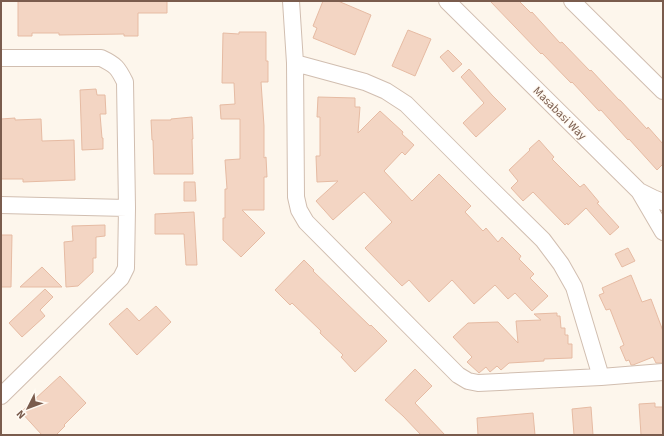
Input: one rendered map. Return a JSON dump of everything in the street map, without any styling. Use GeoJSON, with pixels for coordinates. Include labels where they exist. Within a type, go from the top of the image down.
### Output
{"type":"FeatureCollection","features":[{"type":"Feature","properties":{"kind":"street"},"geometry":{"type":"LineString","coordinates":[[291,1],[294,63],[296,197],[299,210],[306,222],[458,375],[478,383],[601,377],[663,372]]}},
{"type":"Feature","properties":{"kind":"street","name":"Masabasi Way"},"geometry":{"type":"LineString","coordinates":[[447,1],[639,191],[663,232]]}},
{"type":"Feature","properties":{"kind":"street"},"geometry":{"type":"LineString","coordinates":[[572,1],[663,91]]}},
{"type":"Feature","properties":{"kind":"street"},"geometry":{"type":"LineString","coordinates":[[1,58],[101,58],[111,62],[118,70],[125,82],[126,208],[126,268],[121,278],[1,396]]}},
{"type":"Feature","properties":{"kind":"street"},"geometry":{"type":"LineString","coordinates":[[294,63],[365,82],[386,91],[406,104],[543,240],[561,264],[574,287],[601,377]]}},
{"type":"Feature","properties":{"kind":"street"},"geometry":{"type":"LineString","coordinates":[[639,191],[663,202]]}},
{"type":"Feature","properties":{"kind":"street"},"geometry":{"type":"LineString","coordinates":[[639,191],[663,217]]}},
{"type":"Feature","properties":{"kind":"street"},"geometry":{"type":"LineString","coordinates":[[1,205],[126,208]]}},
{"type":"Feature","properties":{"kind":"building"},"geometry":{"type":"Polygon","coordinates":[[[18,1],[167,1],[167,13],[138,13],[138,36],[124,36],[124,34],[59,35],[59,33],[32,33],[32,36],[18,36],[18,1]]]}},
{"type":"Feature","properties":{"kind":"building"},"geometry":{"type":"Polygon","coordinates":[[[323,1],[338,1],[371,15],[355,55],[313,38],[317,28],[313,26],[323,1]]]}},
{"type":"Feature","properties":{"kind":"building"},"geometry":{"type":"Polygon","coordinates":[[[490,1],[519,1],[531,13],[532,12],[560,43],[562,42],[590,71],[591,70],[663,144],[663,164],[657,170],[601,110],[599,111],[572,82],[571,83],[542,53],[541,54],[490,1]]]}},
{"type":"Feature","properties":{"kind":"building"},"geometry":{"type":"Polygon","coordinates":[[[408,30],[431,39],[415,76],[392,66],[408,30]]]}},
{"type":"Feature","properties":{"kind":"building"},"geometry":{"type":"Polygon","coordinates":[[[239,32],[266,32],[266,61],[268,61],[268,82],[261,82],[264,126],[264,158],[266,157],[267,177],[264,177],[264,210],[242,210],[265,233],[241,257],[223,240],[225,189],[227,189],[225,160],[240,159],[240,119],[221,119],[220,105],[235,104],[234,83],[222,83],[223,33],[239,34],[239,32]]]}},
{"type":"Feature","properties":{"kind":"building"},"geometry":{"type":"Polygon","coordinates":[[[448,50],[462,64],[453,72],[440,57],[448,50]]]}},
{"type":"Feature","properties":{"kind":"building"},"geometry":{"type":"Polygon","coordinates":[[[469,69],[506,109],[476,137],[463,123],[484,103],[461,77],[469,69]]]}},
{"type":"Feature","properties":{"kind":"building"},"geometry":{"type":"Polygon","coordinates":[[[96,89],[97,95],[105,95],[106,114],[100,114],[103,149],[82,150],[80,90],[96,89]]]}},
{"type":"Feature","properties":{"kind":"building"},"geometry":{"type":"Polygon","coordinates":[[[318,97],[355,98],[355,107],[360,107],[358,133],[380,111],[403,132],[402,134],[414,145],[405,155],[402,152],[384,171],[412,201],[439,174],[471,206],[465,212],[483,231],[486,228],[498,242],[502,237],[521,256],[519,259],[534,274],[530,278],[548,296],[532,311],[515,293],[508,299],[495,285],[474,304],[452,280],[429,302],[409,280],[402,286],[365,248],[392,222],[364,192],[333,220],[316,201],[338,181],[317,182],[316,156],[320,156],[320,117],[317,117],[318,97]]]}},
{"type":"Feature","properties":{"kind":"building"},"geometry":{"type":"Polygon","coordinates":[[[192,117],[193,174],[154,174],[151,120],[171,120],[192,117]]]}},
{"type":"Feature","properties":{"kind":"building"},"geometry":{"type":"Polygon","coordinates":[[[15,118],[15,120],[41,119],[42,141],[74,140],[75,180],[23,182],[23,179],[1,179],[1,119],[15,118]]]}},
{"type":"Feature","properties":{"kind":"building"},"geometry":{"type":"Polygon","coordinates":[[[539,140],[554,157],[552,159],[580,187],[584,184],[599,202],[597,203],[619,227],[610,235],[586,208],[568,225],[567,223],[565,225],[533,192],[523,201],[511,188],[518,181],[509,170],[539,140]]]}},
{"type":"Feature","properties":{"kind":"building"},"geometry":{"type":"Polygon","coordinates":[[[184,182],[195,182],[196,201],[184,201],[184,182]]]}},
{"type":"Feature","properties":{"kind":"building"},"geometry":{"type":"Polygon","coordinates":[[[194,212],[197,265],[186,265],[184,234],[155,234],[155,214],[194,212]]]}},
{"type":"Feature","properties":{"kind":"building"},"geometry":{"type":"Polygon","coordinates":[[[105,225],[105,236],[96,237],[96,258],[93,258],[93,272],[78,286],[66,287],[64,242],[73,241],[72,226],[105,225]]]}},
{"type":"Feature","properties":{"kind":"building"},"geometry":{"type":"Polygon","coordinates":[[[1,235],[12,235],[11,287],[1,287],[1,235]]]}},
{"type":"Feature","properties":{"kind":"building"},"geometry":{"type":"Polygon","coordinates":[[[628,248],[635,261],[622,267],[615,254],[628,248]]]}},
{"type":"Feature","properties":{"kind":"building"},"geometry":{"type":"Polygon","coordinates":[[[304,260],[314,270],[313,271],[387,341],[355,372],[341,357],[343,355],[320,333],[321,331],[292,303],[290,305],[275,290],[304,260]]]}},
{"type":"Feature","properties":{"kind":"building"},"geometry":{"type":"Polygon","coordinates":[[[42,267],[62,287],[20,287],[42,267]]]}},
{"type":"Feature","properties":{"kind":"building"},"geometry":{"type":"Polygon","coordinates":[[[631,275],[642,302],[651,299],[663,331],[663,363],[656,363],[653,357],[633,365],[631,365],[629,360],[626,361],[620,347],[624,345],[610,309],[606,310],[599,295],[604,293],[602,288],[631,275]]]}},
{"type":"Feature","properties":{"kind":"building"},"geometry":{"type":"Polygon","coordinates":[[[45,289],[53,297],[40,310],[45,316],[22,337],[9,323],[45,289]]]}},
{"type":"Feature","properties":{"kind":"building"},"geometry":{"type":"Polygon","coordinates":[[[156,306],[171,322],[137,355],[109,324],[127,308],[139,321],[156,306]]]}},
{"type":"Feature","properties":{"kind":"building"},"geometry":{"type":"Polygon","coordinates":[[[557,313],[557,316],[560,316],[561,328],[565,328],[565,335],[568,335],[568,344],[572,344],[572,358],[544,359],[544,361],[509,363],[501,370],[497,366],[490,372],[486,367],[479,373],[467,362],[472,357],[453,337],[468,323],[498,322],[518,343],[516,321],[541,320],[534,314],[557,313]]]}},
{"type":"Feature","properties":{"kind":"building"},"geometry":{"type":"Polygon","coordinates":[[[415,369],[432,386],[415,403],[445,435],[421,435],[385,400],[415,369]]]}},
{"type":"Feature","properties":{"kind":"building"},"geometry":{"type":"Polygon","coordinates":[[[60,376],[86,403],[56,435],[42,435],[21,412],[60,376]]]}},
{"type":"Feature","properties":{"kind":"building"},"geometry":{"type":"Polygon","coordinates":[[[655,403],[655,407],[663,407],[663,435],[641,435],[639,404],[655,403]]]}},
{"type":"Feature","properties":{"kind":"building"},"geometry":{"type":"Polygon","coordinates":[[[591,407],[593,435],[574,435],[572,409],[591,407]]]}},
{"type":"Feature","properties":{"kind":"building"},"geometry":{"type":"Polygon","coordinates":[[[533,413],[535,435],[478,435],[477,418],[533,413]]]}}]}
